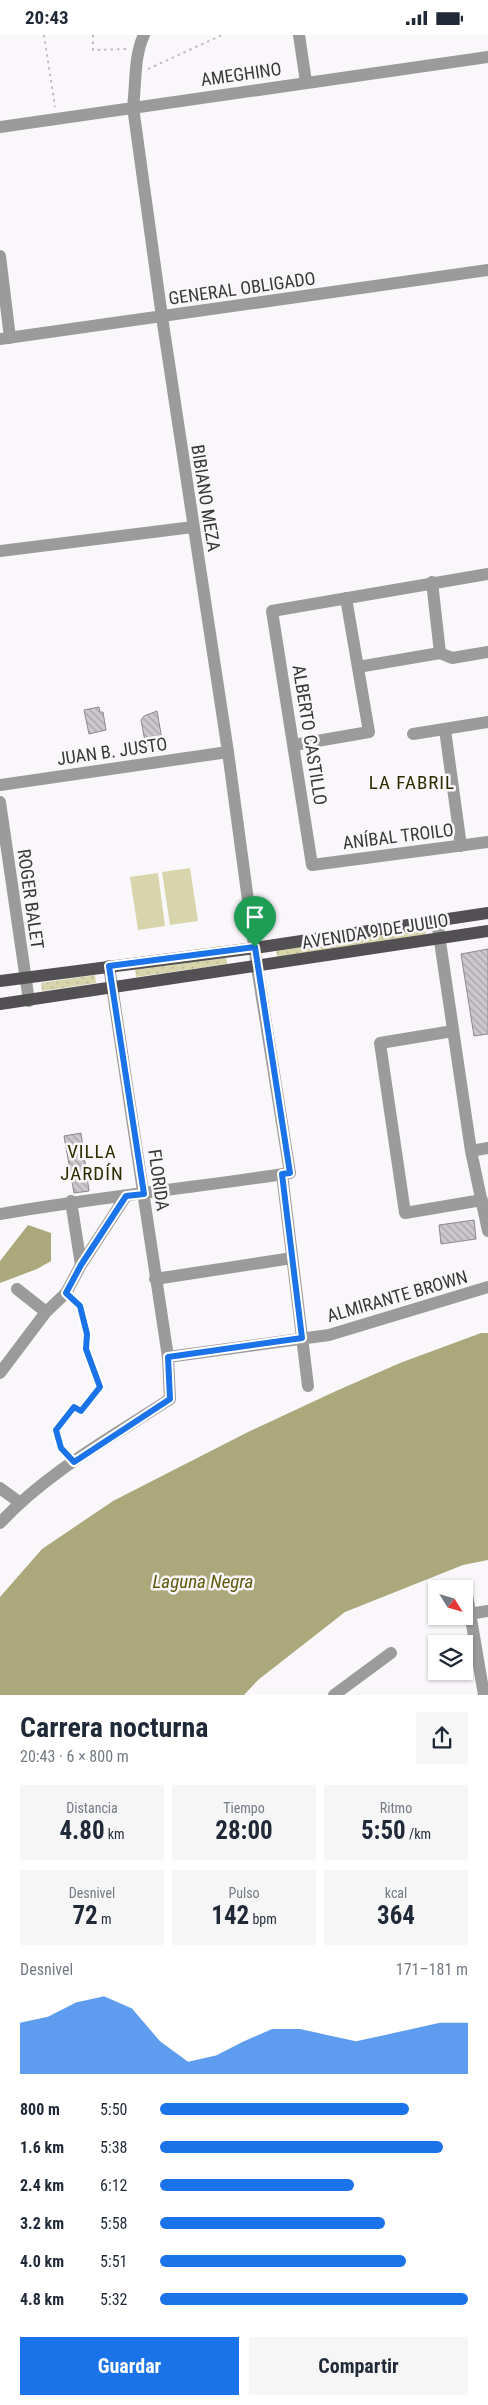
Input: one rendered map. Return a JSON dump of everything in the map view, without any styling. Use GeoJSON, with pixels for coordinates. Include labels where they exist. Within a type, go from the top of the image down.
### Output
{"type":"FeatureCollection","features":[{"type":"Feature","properties":{"kind":"main road","name":"AVENIDA 9 DE JULIO"},"geometry":{"type":"LineString","coordinates":[[0,981],[255,947],[488,913]]}},
{"type":"Feature","properties":{"kind":"main road","name":"AVENIDA 9 DE JULIO"},"geometry":{"type":"LineString","coordinates":[[0,1004],[488,931]]}},
{"type":"Feature","properties":{"kind":"street","name":"BIBIANO MEZA"},"geometry":{"type":"LineString","coordinates":[[144,35],[137,49],[137,74],[133,107],[162,317],[228,752],[286,1173],[292,1258],[308,1386]]}},
{"type":"Feature","properties":{"kind":"street"},"geometry":{"type":"LineString","coordinates":[[299,35],[306,82]]}},
{"type":"Feature","properties":{"kind":"street","name":"AMEGHINO"},"geometry":{"type":"LineString","coordinates":[[0,127],[57,117],[488,57]]}},
{"type":"Feature","properties":{"kind":"street"},"geometry":{"type":"LineString","coordinates":[[0,257],[5,339]]}},
{"type":"Feature","properties":{"kind":"street","name":"GENERAL OBLIGADO"},"geometry":{"type":"LineString","coordinates":[[5,339],[488,270]]}},
{"type":"Feature","properties":{"kind":"street"},"geometry":{"type":"LineString","coordinates":[[0,551],[193,527]]}},
{"type":"Feature","properties":{"kind":"street"},"geometry":{"type":"LineString","coordinates":[[294,745],[369,732],[346,598],[488,574]]}},
{"type":"Feature","properties":{"kind":"street"},"geometry":{"type":"LineString","coordinates":[[432,582],[440,653]]}},
{"type":"Feature","properties":{"kind":"street","name":"ALBERTO CASTILLO"},"geometry":{"type":"LineString","coordinates":[[312,865],[272,611],[346,598]]}},
{"type":"Feature","properties":{"kind":"street"},"geometry":{"type":"LineString","coordinates":[[358,667],[440,653],[452,658],[488,652]]}},
{"type":"Feature","properties":{"kind":"street"},"geometry":{"type":"LineString","coordinates":[[414,735],[488,722]]}},
{"type":"Feature","properties":{"kind":"street"},"geometry":{"type":"LineString","coordinates":[[445,730],[461,846]]}},
{"type":"Feature","properties":{"kind":"street","name":"JUAN B. JUSTO"},"geometry":{"type":"LineString","coordinates":[[0,785],[228,752]]}},
{"type":"Feature","properties":{"kind":"street","name":"ROGER BALET"},"geometry":{"type":"LineString","coordinates":[[0,802],[29,1001]]}},
{"type":"Feature","properties":{"kind":"street","name":"ANÍBAL TROILO"},"geometry":{"type":"LineString","coordinates":[[312,865],[488,842]]}},
{"type":"Feature","properties":{"kind":"street"},"geometry":{"type":"LineString","coordinates":[[437,921],[471,1151],[488,1231]]}},
{"type":"Feature","properties":{"kind":"street","name":"FLORIDA"},"geometry":{"type":"LineString","coordinates":[[74,1462],[170,1399],[168,1357],[109,966]]}},
{"type":"Feature","properties":{"kind":"street"},"geometry":{"type":"LineString","coordinates":[[453,1031],[380,1043],[405,1213],[482,1200]]}},
{"type":"Feature","properties":{"kind":"street"},"geometry":{"type":"LineString","coordinates":[[471,1151],[488,1149]]}},
{"type":"Feature","properties":{"kind":"street"},"geometry":{"type":"LineString","coordinates":[[0,1214],[71,1201],[144,1194],[286,1173]]}},
{"type":"Feature","properties":{"kind":"street"},"geometry":{"type":"LineString","coordinates":[[0,1373],[46,1312],[66,1293],[81,1265],[126,1196]]}},
{"type":"Feature","properties":{"kind":"street"},"geometry":{"type":"LineString","coordinates":[[71,1201],[81,1265]]}},
{"type":"Feature","properties":{"kind":"street"},"geometry":{"type":"LineString","coordinates":[[155,1279],[292,1258]]}},
{"type":"Feature","properties":{"kind":"street","name":"ALMIRANTE BROWN"},"geometry":{"type":"LineString","coordinates":[[168,1357],[329,1335],[488,1287]]}},
{"type":"Feature","properties":{"kind":"street"},"geometry":{"type":"LineString","coordinates":[[16,1289],[46,1312]]}},
{"type":"Feature","properties":{"kind":"street"},"geometry":{"type":"LineString","coordinates":[[0,1523],[19,1502],[74,1462]]}},
{"type":"Feature","properties":{"kind":"street"},"geometry":{"type":"LineString","coordinates":[[0,1488],[19,1502]]}},
{"type":"Feature","properties":{"kind":"street"},"geometry":{"type":"LineString","coordinates":[[473,1613],[488,1611]]}},
{"type":"Feature","properties":{"kind":"street"},"geometry":{"type":"LineString","coordinates":[[471,1625],[484,1695]]}},
{"type":"Feature","properties":{"kind":"street"},"geometry":{"type":"LineString","coordinates":[[334,1695],[391,1653]]}},
{"type":"Feature","properties":{"kind":"path"},"geometry":{"type":"LineString","coordinates":[[44,35],[57,117]]}},
{"type":"Feature","properties":{"kind":"path"},"geometry":{"type":"LineString","coordinates":[[93,35],[93,50],[137,49]]}},
{"type":"Feature","properties":{"kind":"path"},"geometry":{"type":"LineString","coordinates":[[137,74],[222,35]]}},
{"type":"Feature","properties":{"kind":"path"},"geometry":{"type":"LineString","coordinates":[[66,1293],[80,1306],[87,1334],[86,1349],[100,1387],[81,1411],[74,1407],[56,1430],[61,1448],[74,1462]]}},
{"type":"Feature","properties":{"kind":"shaded area"},"geometry":{"type":"Polygon","coordinates":[[[190,868],[198,921],[170,925],[162,872],[190,868]]]}},
{"type":"Feature","properties":{"kind":"shaded area"},"geometry":{"type":"Polygon","coordinates":[[[158,873],[165,926],[138,930],[130,877],[158,873]]]}},
{"type":"Feature","properties":{"kind":"shaded area"},"geometry":{"type":"Polygon","coordinates":[[[425,927],[426,935],[277,957],[276,949],[425,927]]]}},
{"type":"Feature","properties":{"kind":"shaded area"},"geometry":{"type":"Polygon","coordinates":[[[226,956],[227,964],[136,977],[135,969],[226,956]]]}},
{"type":"Feature","properties":{"kind":"shaded area"},"geometry":{"type":"Polygon","coordinates":[[[95,975],[96,983],[42,991],[41,983],[95,975]]]}},
{"type":"Feature","properties":{"kind":"water"},"geometry":{"type":"Polygon","coordinates":[[[28,1225],[51,1233],[51,1261],[37,1269],[0,1283],[0,1261],[28,1225]]]}},
{"type":"Feature","properties":{"kind":"water","name":"Laguna Negra"},"geometry":{"type":"Polygon","coordinates":[[[481,1333],[488,1333],[488,1560],[463,1565],[345,1612],[258,1680],[244,1695],[0,1695],[0,1597],[42,1549],[113,1501],[248,1432],[400,1363],[481,1333]]]}},
{"type":"Feature","properties":{"kind":"building"},"geometry":{"type":"Polygon","coordinates":[[[99,707],[100,712],[103,712],[106,730],[89,734],[84,710],[99,707]]]}},
{"type":"Feature","properties":{"kind":"building"},"geometry":{"type":"Polygon","coordinates":[[[157,711],[163,745],[146,747],[141,720],[144,716],[157,711]]]}},
{"type":"Feature","properties":{"kind":"building"},"geometry":{"type":"Polygon","coordinates":[[[488,949],[488,1034],[474,1036],[461,954],[488,949]]]}},
{"type":"Feature","properties":{"kind":"building"},"geometry":{"type":"Polygon","coordinates":[[[81,1133],[89,1191],[74,1193],[64,1136],[81,1133]]]}},
{"type":"Feature","properties":{"kind":"building"},"geometry":{"type":"Polygon","coordinates":[[[474,1220],[476,1239],[441,1244],[439,1225],[474,1220]]]}},
{"type":"Feature","properties":{"kind":"district","name":"LA FABRIL"},"geometry":{"type":"Point","coordinates":[412,782]}},
{"type":"Feature","properties":{"kind":"district","name":"VILLA JARDÍN"},"geometry":{"type":"Point","coordinates":[92,1162]}},
{"type":"Feature","properties":{"kind":"route"},"geometry":{"type":"LineString","coordinates":[[255,947],[290,1173],[282,1174],[302,1338],[168,1357],[170,1399],[74,1462],[61,1448],[56,1430],[74,1407],[81,1411],[100,1387],[86,1349],[87,1334],[80,1306],[66,1293],[81,1265],[126,1196],[144,1194],[109,966],[255,947]]}}]}
